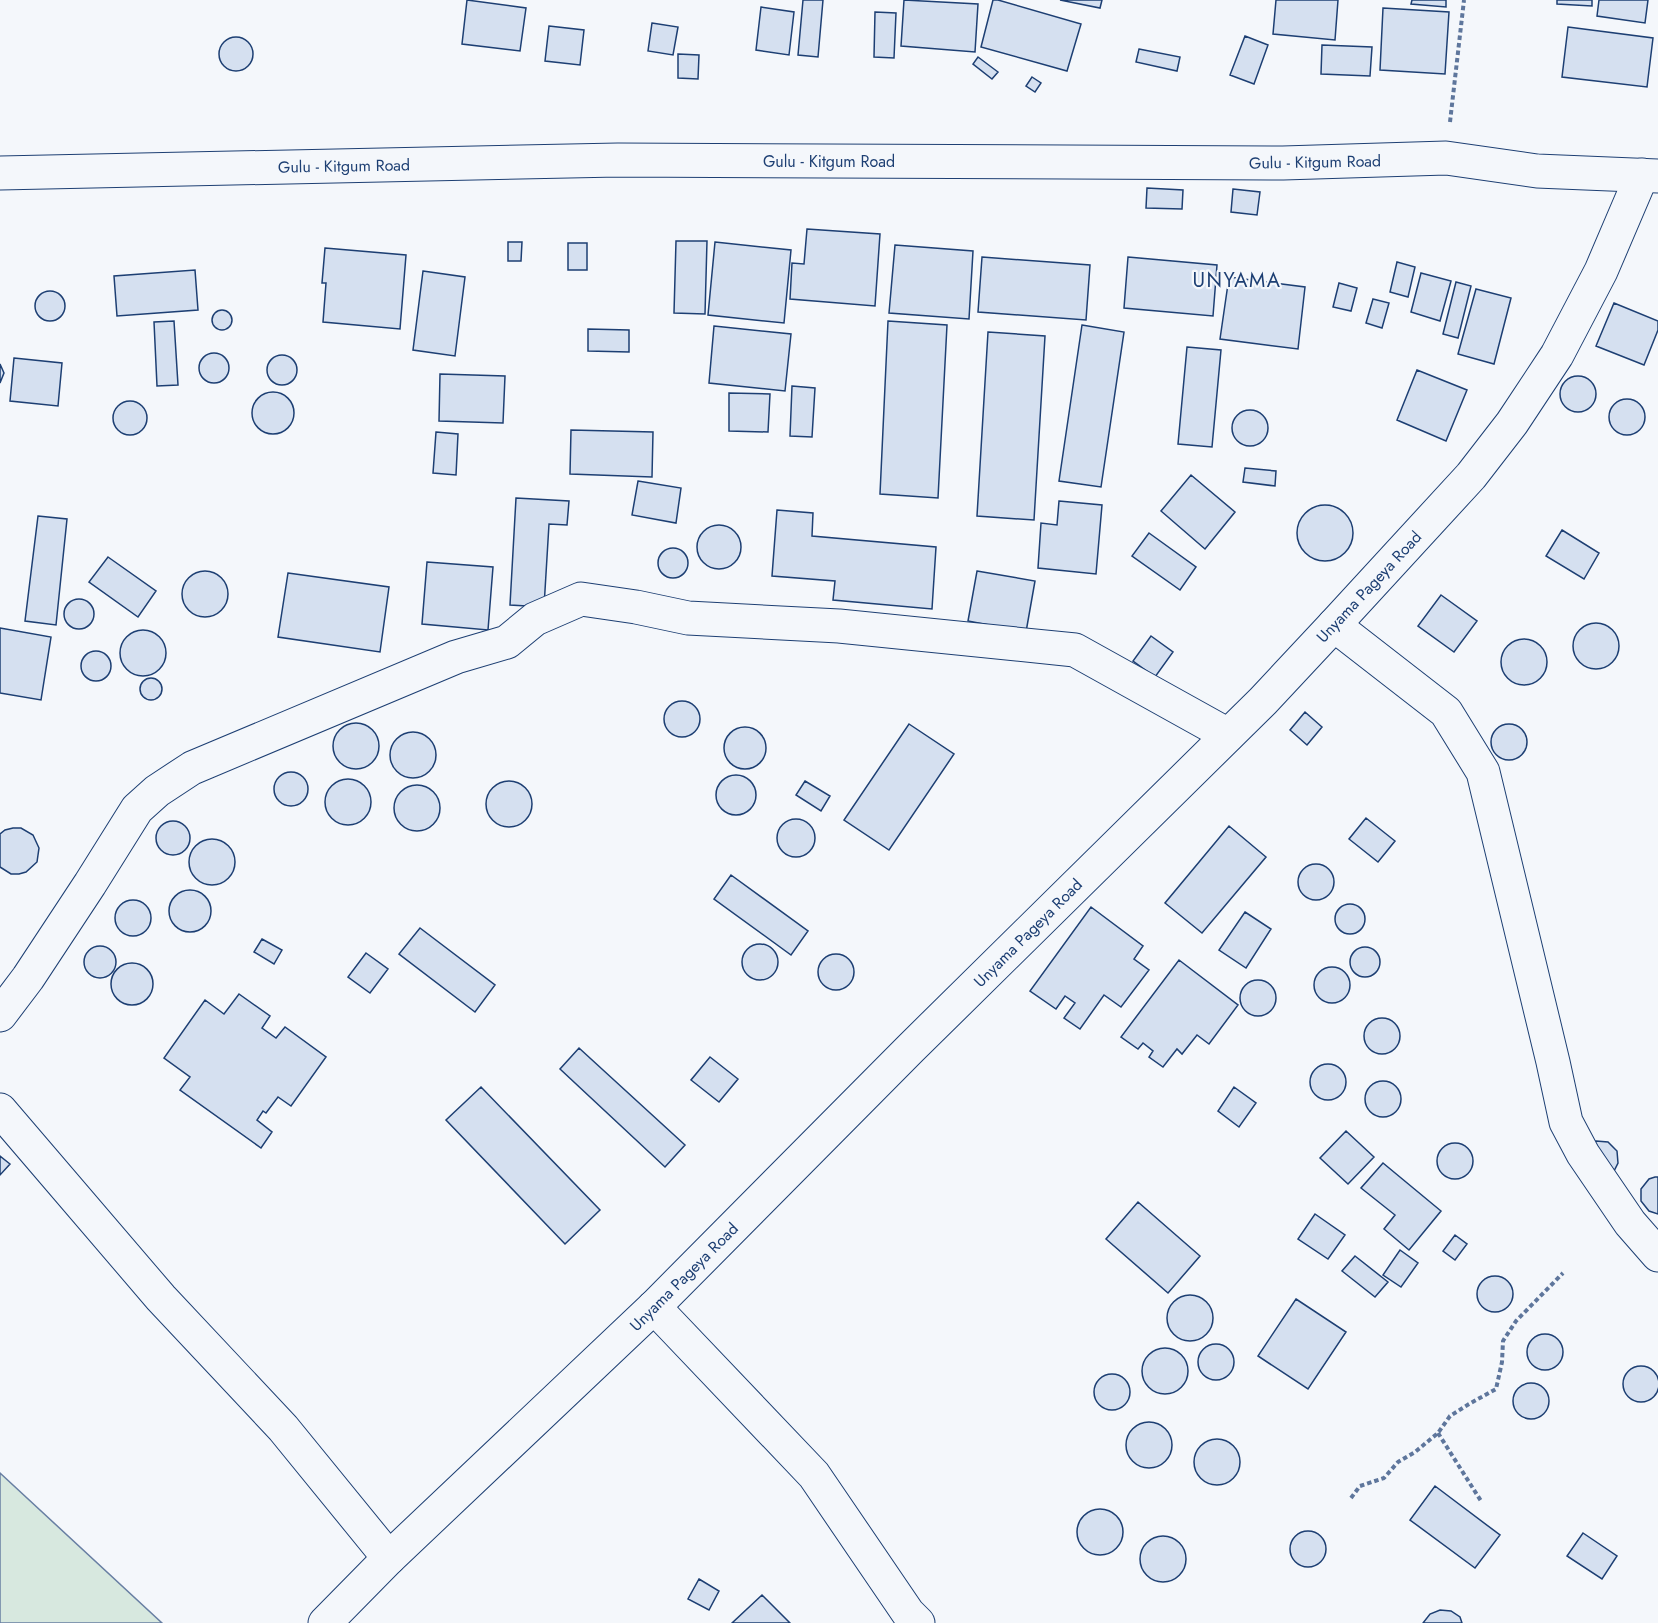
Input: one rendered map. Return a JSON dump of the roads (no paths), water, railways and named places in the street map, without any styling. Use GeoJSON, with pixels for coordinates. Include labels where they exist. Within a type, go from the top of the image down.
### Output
{"type":"FeatureCollection","features":[{"type":"Feature","properties":{"kind":"street","name":"Gulu - Kitgum Road"},"geometry":{"type":"LineString","coordinates":[[0,173],[618,160],[1282,163],[1446,158],[1537,171],[1650,176]]}},
{"type":"Feature","properties":{"kind":"street","name":"Unyama Pageya Road"},"geometry":{"type":"LineString","coordinates":[[325,1623],[389,1558],[654,1307],[910,1049],[1228,735],[1334,625],[1471,476],[1512,423],[1557,355],[1650,176]]}},
{"type":"Feature","properties":{"kind":"street"},"geometry":{"type":"LineString","coordinates":[[0,1015],[28,978],[137,809],[157,791],[192,768],[456,657],[507,642],[535,619],[581,599],[688,618],[839,626],[1075,651],[1228,735]]}},
{"type":"Feature","properties":{"kind":"street"},"geometry":{"type":"LineString","coordinates":[[1334,625],[1446,712],[1483,772],[1566,1122],[1583,1154],[1623,1213],[1658,1255]]}},
{"type":"Feature","properties":{"kind":"street"},"geometry":{"type":"LineString","coordinates":[[0,1110],[161,1298],[282,1428],[389,1558]]}},
{"type":"Feature","properties":{"kind":"street"},"geometry":{"type":"LineString","coordinates":[[654,1307],[814,1475],[908,1613],[918,1623]]}},
{"type":"Feature","properties":{"kind":"district","name":"UNYAMA"},"geometry":{"type":"Point","coordinates":[1237,280]}}]}
